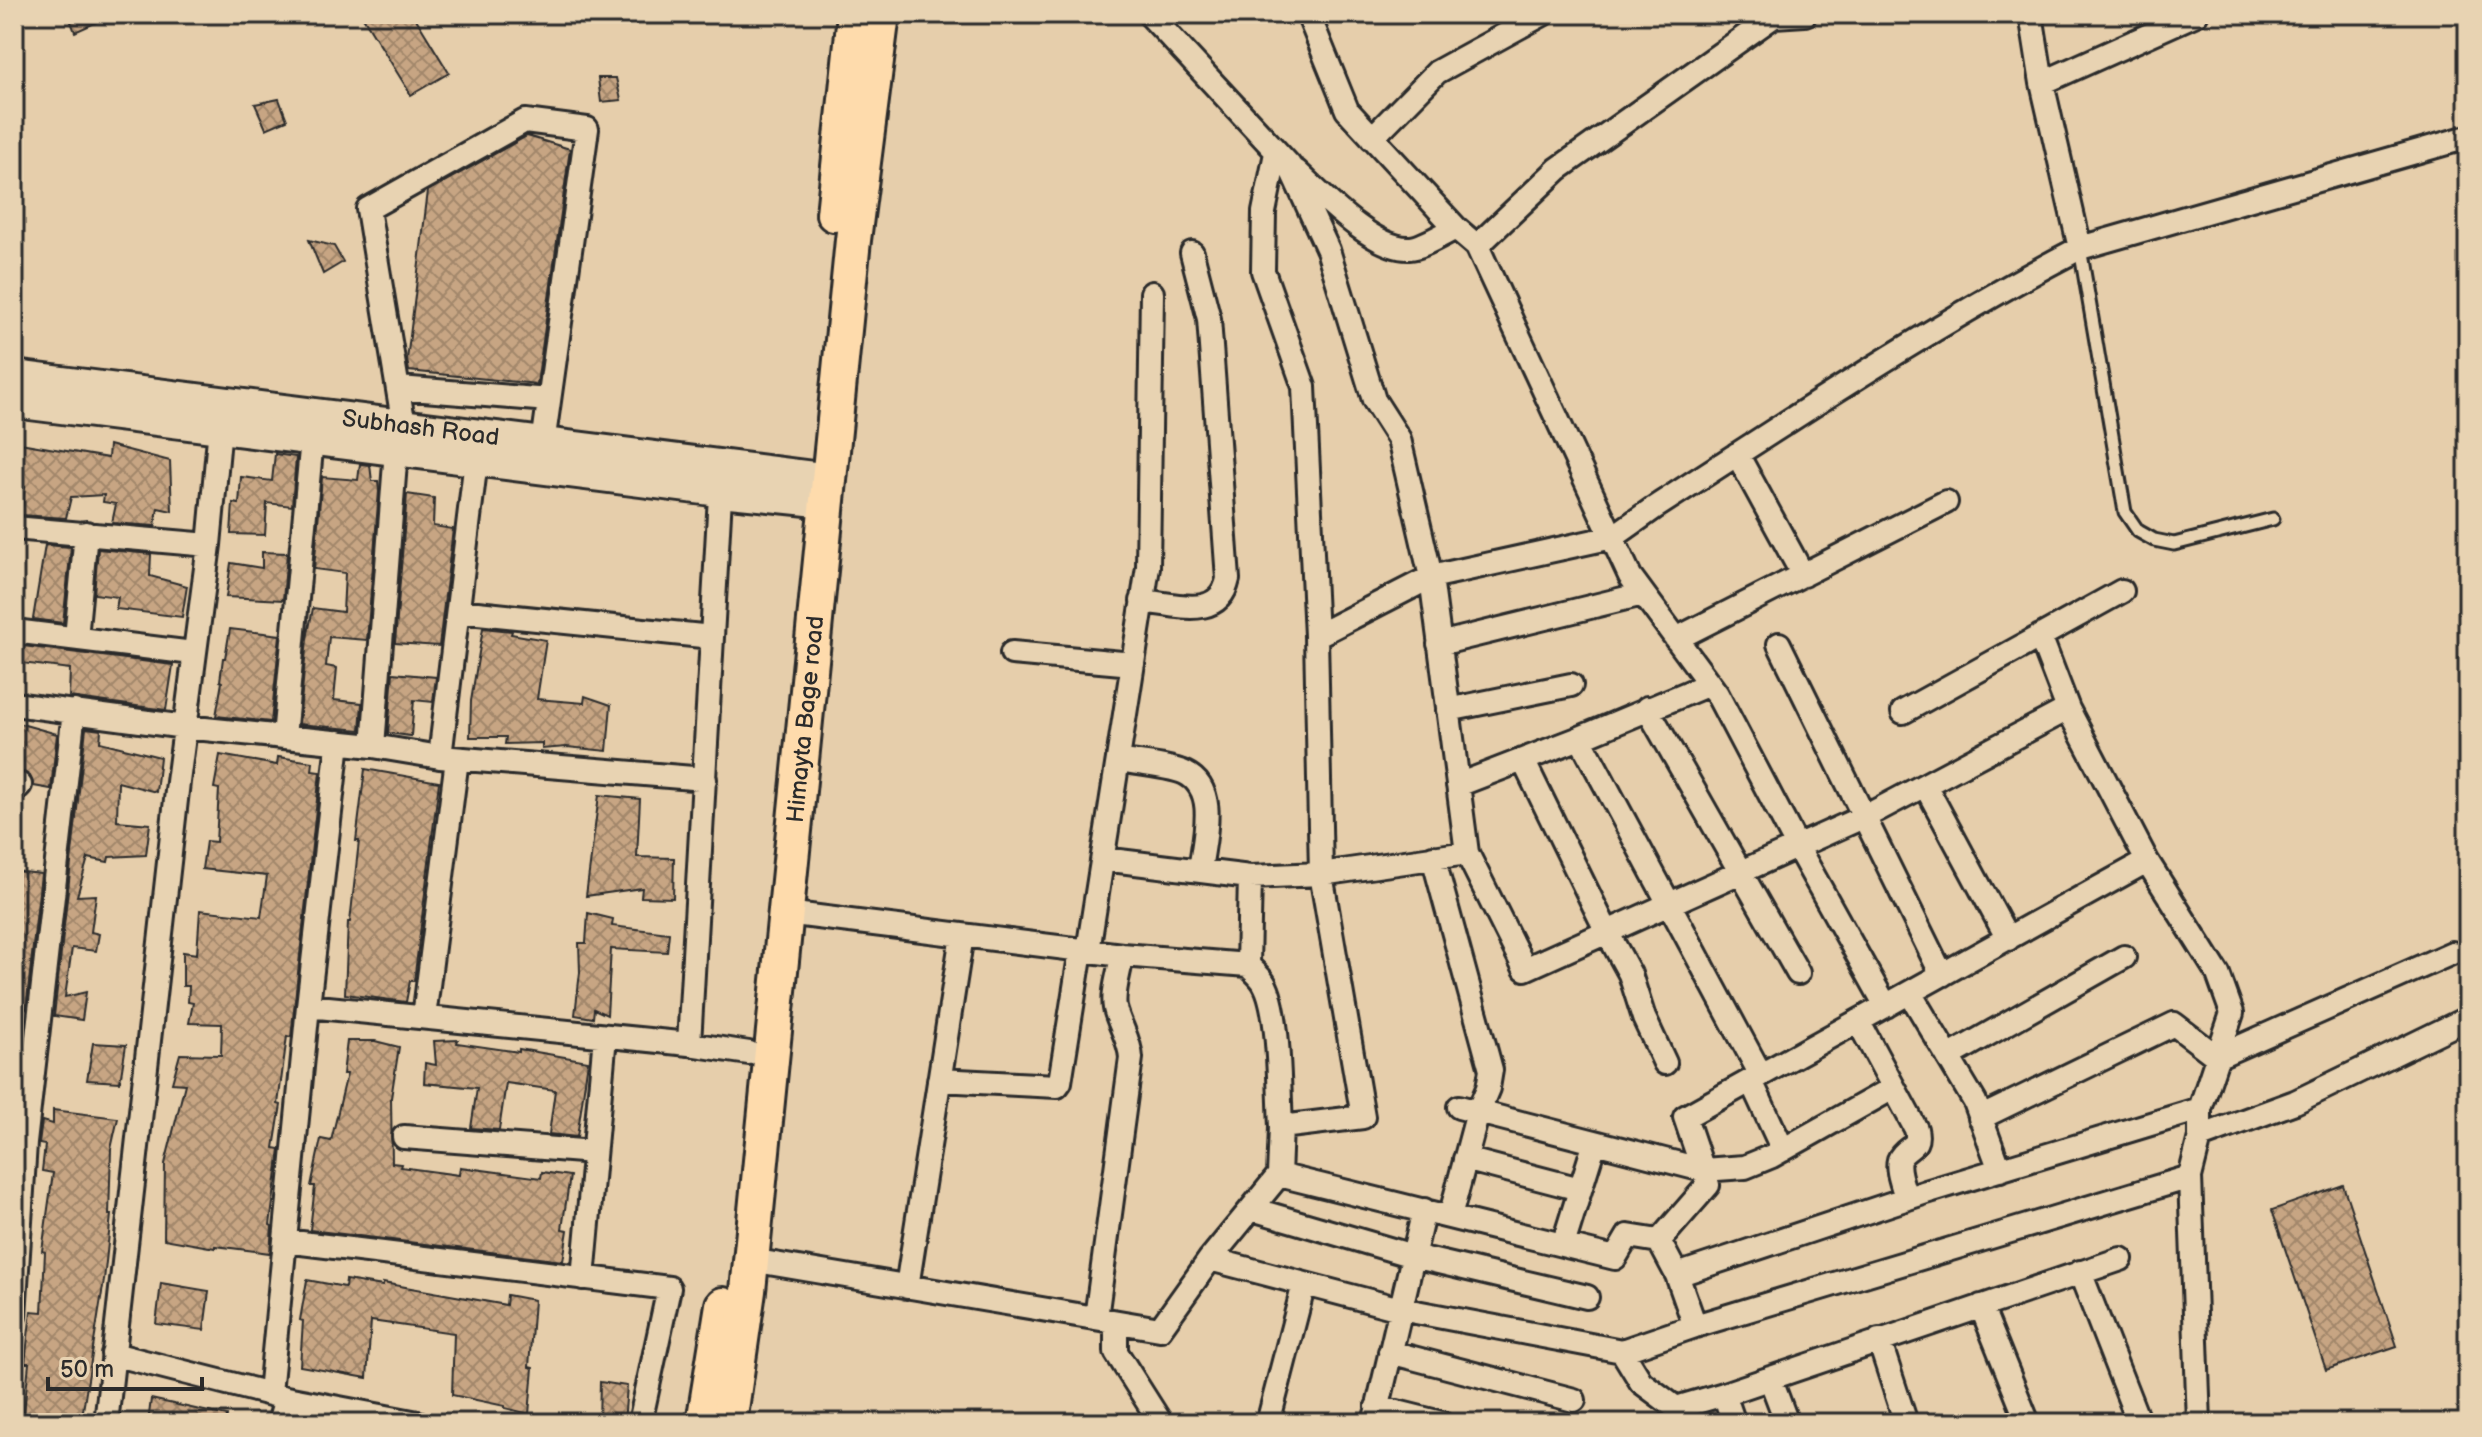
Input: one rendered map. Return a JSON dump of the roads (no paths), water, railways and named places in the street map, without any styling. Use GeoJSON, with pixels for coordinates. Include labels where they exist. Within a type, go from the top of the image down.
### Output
{"type":"FeatureCollection","features":[{"type":"Feature","properties":{"kind":"main road"},"geometry":{"type":"LineString","coordinates":[[704,1423],[725,1291],[749,1053],[817,489],[855,14]]}},
{"type":"Feature","properties":{"kind":"main road","name":"Himayta Bage road"},"geometry":{"type":"LineString","coordinates":[[729,1423],[751,1260],[786,913],[817,489],[882,14]]}},
{"type":"Feature","properties":{"kind":"street"},"geometry":{"type":"LineString","coordinates":[[1149,14],[1282,159],[1356,226],[1386,243],[1411,249],[1456,228]]}},
{"type":"Feature","properties":{"kind":"street"},"geometry":{"type":"LineString","coordinates":[[1308,14],[1347,110],[1456,228],[1477,246],[1630,576],[1709,684],[1886,1006]]}},
{"type":"Feature","properties":{"kind":"street"},"geometry":{"type":"LineString","coordinates":[[1372,138],[1437,72],[1543,14]]}},
{"type":"Feature","properties":{"kind":"street"},"geometry":{"type":"LineString","coordinates":[[1477,246],[1558,169],[1621,124],[1774,16],[1803,14]]}},
{"type":"Feature","properties":{"kind":"street"},"geometry":{"type":"LineString","coordinates":[[2031,14],[2042,83],[2080,248]]}},
{"type":"Feature","properties":{"kind":"street"},"geometry":{"type":"LineString","coordinates":[[2042,83],[2196,14]]}},
{"type":"Feature","properties":{"kind":"street"},"geometry":{"type":"LineString","coordinates":[[373,746],[400,438],[399,388],[368,209],[525,121],[587,129],[543,444]]}},
{"type":"Feature","properties":{"kind":"street"},"geometry":{"type":"LineString","coordinates":[[1316,636],[1431,577],[1613,537],[1929,331],[2080,248],[2468,137]]}},
{"type":"Feature","properties":{"kind":"street"},"geometry":{"type":"LineString","coordinates":[[1282,159],[1328,250],[1374,400],[1399,439],[1431,577],[1467,853],[1525,969],[1863,817],[2068,709]]}},
{"type":"Feature","properties":{"kind":"street"},"geometry":{"type":"LineString","coordinates":[[1281,1127],[1363,1117],[1321,874],[1316,636],[1304,387],[1263,271],[1264,212],[1282,159]]}},
{"type":"Feature","properties":{"kind":"street"},"geometry":{"type":"LineString","coordinates":[[1142,601],[1205,607],[1219,600],[1226,590],[1228,579],[1209,319],[1192,253]]}},
{"type":"Feature","properties":{"kind":"street"},"geometry":{"type":"LineString","coordinates":[[939,1080],[1057,1086],[1060,1082],[1103,859],[1148,567],[1152,293]]}},
{"type":"Feature","properties":{"kind":"street","name":"Subhash Road"},"geometry":{"type":"LineString","coordinates":[[14,376],[221,415],[400,438],[476,460],[817,489]]}},
{"type":"Feature","properties":{"kind":"street"},"geometry":{"type":"LineString","coordinates":[[399,388],[549,400]]}},
{"type":"Feature","properties":{"kind":"street","name":"Subhash Road"},"geometry":{"type":"LineString","coordinates":[[14,402],[221,415],[312,439],[400,438],[543,444],[721,479]]}},
{"type":"Feature","properties":{"kind":"street"},"geometry":{"type":"LineString","coordinates":[[106,1423],[193,653],[209,545],[221,415]]}},
{"type":"Feature","properties":{"kind":"street"},"geometry":{"type":"LineString","coordinates":[[284,737],[312,439]]}},
{"type":"Feature","properties":{"kind":"street"},"geometry":{"type":"LineString","coordinates":[[1737,454],[1803,575]]}},
{"type":"Feature","properties":{"kind":"street"},"geometry":{"type":"LineString","coordinates":[[424,1017],[458,611],[476,460]]}},
{"type":"Feature","properties":{"kind":"street"},"geometry":{"type":"LineString","coordinates":[[689,1044],[721,479]]}},
{"type":"Feature","properties":{"kind":"street"},"geometry":{"type":"LineString","coordinates":[[1676,639],[1946,502]]}},
{"type":"Feature","properties":{"kind":"street"},"geometry":{"type":"LineString","coordinates":[[14,528],[209,545]]}},
{"type":"Feature","properties":{"kind":"street"},"geometry":{"type":"LineString","coordinates":[[76,638],[86,533]]}},
{"type":"Feature","properties":{"kind":"street"},"geometry":{"type":"LineString","coordinates":[[1903,712],[2122,591]]}},
{"type":"Feature","properties":{"kind":"street"},"geometry":{"type":"LineString","coordinates":[[1439,644],[1643,594]]}},
{"type":"Feature","properties":{"kind":"street"},"geometry":{"type":"LineString","coordinates":[[458,611],[712,637]]}},
{"type":"Feature","properties":{"kind":"street"},"geometry":{"type":"LineString","coordinates":[[14,631],[193,653]]}},
{"type":"Feature","properties":{"kind":"street"},"geometry":{"type":"LineString","coordinates":[[2040,636],[2068,709],[2147,861],[2218,974],[2232,1013],[2200,1109],[2200,1137],[2190,1177],[2199,1423]]}},
{"type":"Feature","properties":{"kind":"street"},"geometry":{"type":"LineString","coordinates":[[1779,644],[1942,975]]}},
{"type":"Feature","properties":{"kind":"street"},"geometry":{"type":"LineString","coordinates":[[1012,653],[1133,664]]}},
{"type":"Feature","properties":{"kind":"street"},"geometry":{"type":"LineString","coordinates":[[1458,785],[1709,684]]}},
{"type":"Feature","properties":{"kind":"street"},"geometry":{"type":"LineString","coordinates":[[1448,710],[1571,685]]}},
{"type":"Feature","properties":{"kind":"street"},"geometry":{"type":"LineString","coordinates":[[14,704],[185,727],[373,746],[448,758],[705,779]]}},
{"type":"Feature","properties":{"kind":"street"},"geometry":{"type":"LineString","coordinates":[[1647,708],[1798,973]]}},
{"type":"Feature","properties":{"kind":"street"},"geometry":{"type":"LineString","coordinates":[[14,1316],[25,1143],[74,711]]}},
{"type":"Feature","properties":{"kind":"street"},"geometry":{"type":"LineString","coordinates":[[1580,738],[1669,904],[1756,1078],[1783,1150]]}},
{"type":"Feature","properties":{"kind":"street"},"geometry":{"type":"LineString","coordinates":[[279,1423],[285,1241],[338,742]]}},
{"type":"Feature","properties":{"kind":"street"},"geometry":{"type":"LineString","coordinates":[[1118,760],[1185,772],[1199,783],[1207,806],[1200,871]]}},
{"type":"Feature","properties":{"kind":"street"},"geometry":{"type":"LineString","coordinates":[[1523,760],[1630,974],[1644,1018],[1665,1063]]}},
{"type":"Feature","properties":{"kind":"street"},"geometry":{"type":"LineString","coordinates":[[14,784],[20,785],[14,791]]}},
{"type":"Feature","properties":{"kind":"street"},"geometry":{"type":"LineString","coordinates":[[1925,785],[2008,939]]}},
{"type":"Feature","properties":{"kind":"street"},"geometry":{"type":"LineString","coordinates":[[1103,859],[1250,877],[1321,874],[1467,853]]}},
{"type":"Feature","properties":{"kind":"street"},"geometry":{"type":"LineString","coordinates":[[1433,857],[1491,1070],[1488,1088],[1468,1109],[1465,1159],[1450,1217]]}},
{"type":"Feature","properties":{"kind":"street"},"geometry":{"type":"LineString","coordinates":[[1659,1241],[1708,1185],[1685,1117],[2147,861]]}},
{"type":"Feature","properties":{"kind":"street"},"geometry":{"type":"LineString","coordinates":[[1248,965],[1250,877]]}},
{"type":"Feature","properties":{"kind":"street"},"geometry":{"type":"LineString","coordinates":[[751,1260],[1160,1329],[1210,1259],[1279,1175],[1281,1127],[1274,1017],[1263,981],[1248,965],[1085,951],[786,913]]}},
{"type":"Feature","properties":{"kind":"street"},"geometry":{"type":"LineString","coordinates":[[907,1287],[962,935]]}},
{"type":"Feature","properties":{"kind":"street"},"geometry":{"type":"LineString","coordinates":[[2217,1057],[2452,953]]}},
{"type":"Feature","properties":{"kind":"street"},"geometry":{"type":"LineString","coordinates":[[1122,955],[1115,1006],[1131,1058],[1106,1320],[1116,1352],[1161,1423]]}},
{"type":"Feature","properties":{"kind":"street"},"geometry":{"type":"LineString","coordinates":[[1948,1057],[2124,957]]}},
{"type":"Feature","properties":{"kind":"street"},"geometry":{"type":"LineString","coordinates":[[1910,993],[1975,1102],[2000,1170]]}},
{"type":"Feature","properties":{"kind":"street"},"geometry":{"type":"LineString","coordinates":[[308,1006],[689,1044],[749,1053]]}},
{"type":"Feature","properties":{"kind":"street"},"geometry":{"type":"LineString","coordinates":[[2200,1137],[2295,1102],[2468,1018]]}},
{"type":"Feature","properties":{"kind":"street"},"geometry":{"type":"LineString","coordinates":[[1858,1021],[1916,1129],[1916,1143],[1900,1157],[1898,1166],[1906,1199]]}},
{"type":"Feature","properties":{"kind":"street"},"geometry":{"type":"LineString","coordinates":[[1980,1118],[2174,1024],[2217,1057]]}},
{"type":"Feature","properties":{"kind":"street"},"geometry":{"type":"LineString","coordinates":[[583,1278],[605,1036]]}},
{"type":"Feature","properties":{"kind":"street"},"geometry":{"type":"LineString","coordinates":[[1468,1109],[1703,1170],[1745,1167],[1783,1150],[1893,1088]]}},
{"type":"Feature","properties":{"kind":"street"},"geometry":{"type":"LineString","coordinates":[[1677,1275],[1906,1199],[2200,1109]]}},
{"type":"Feature","properties":{"kind":"street"},"geometry":{"type":"LineString","coordinates":[[404,1137],[594,1152]]}},
{"type":"Feature","properties":{"kind":"street"},"geometry":{"type":"LineString","coordinates":[[1563,1245],[1595,1142]]}},
{"type":"Feature","properties":{"kind":"street"},"geometry":{"type":"LineString","coordinates":[[1465,1159],[1580,1189]]}},
{"type":"Feature","properties":{"kind":"street"},"geometry":{"type":"LineString","coordinates":[[1279,1175],[1615,1258],[1628,1236],[1659,1241]]}},
{"type":"Feature","properties":{"kind":"street"},"geometry":{"type":"LineString","coordinates":[[1210,1259],[1400,1309],[1622,1351],[1695,1326],[2190,1177]]}},
{"type":"Feature","properties":{"kind":"street"},"geometry":{"type":"LineString","coordinates":[[1252,1209],[1413,1256],[1587,1297]]}},
{"type":"Feature","properties":{"kind":"street"},"geometry":{"type":"LineString","coordinates":[[1424,1210],[1375,1415],[1441,1423]]}},
{"type":"Feature","properties":{"kind":"street"},"geometry":{"type":"LineString","coordinates":[[285,1241],[669,1288],[640,1423]]}},
{"type":"Feature","properties":{"kind":"street"},"geometry":{"type":"LineString","coordinates":[[1659,1241],[1677,1275],[1695,1326]]}},
{"type":"Feature","properties":{"kind":"street"},"geometry":{"type":"LineString","coordinates":[[1622,1351],[1641,1382],[1678,1415],[1724,1394],[2121,1259]]}},
{"type":"Feature","properties":{"kind":"street"},"geometry":{"type":"LineString","coordinates":[[2080,1272],[2139,1423]]}},
{"type":"Feature","properties":{"kind":"street"},"geometry":{"type":"LineString","coordinates":[[1268,1423],[1304,1284]]}},
{"type":"Feature","properties":{"kind":"street"},"geometry":{"type":"LineString","coordinates":[[1981,1306],[2028,1423]]}},
{"type":"Feature","properties":{"kind":"street"},"geometry":{"type":"LineString","coordinates":[[1879,1340],[1906,1423]]}},
{"type":"Feature","properties":{"kind":"street"},"geometry":{"type":"LineString","coordinates":[[1390,1352],[1574,1400]]}},
{"type":"Feature","properties":{"kind":"street"},"geometry":{"type":"LineString","coordinates":[[113,1354],[278,1396],[338,1415],[418,1423]]}},
{"type":"Feature","properties":{"kind":"street"},"geometry":{"type":"LineString","coordinates":[[1770,1378],[1787,1423]]}},
{"type":"Feature","properties":{"kind":"street"},"geometry":{"type":"LineString","coordinates":[[1724,1394],[1734,1423]]}},
{"type":"Feature","properties":{"kind":"lane"},"geometry":{"type":"LineString","coordinates":[[2080,248],[2125,512],[2138,531],[2154,540],[2174,544],[2273,519]]}}]}
